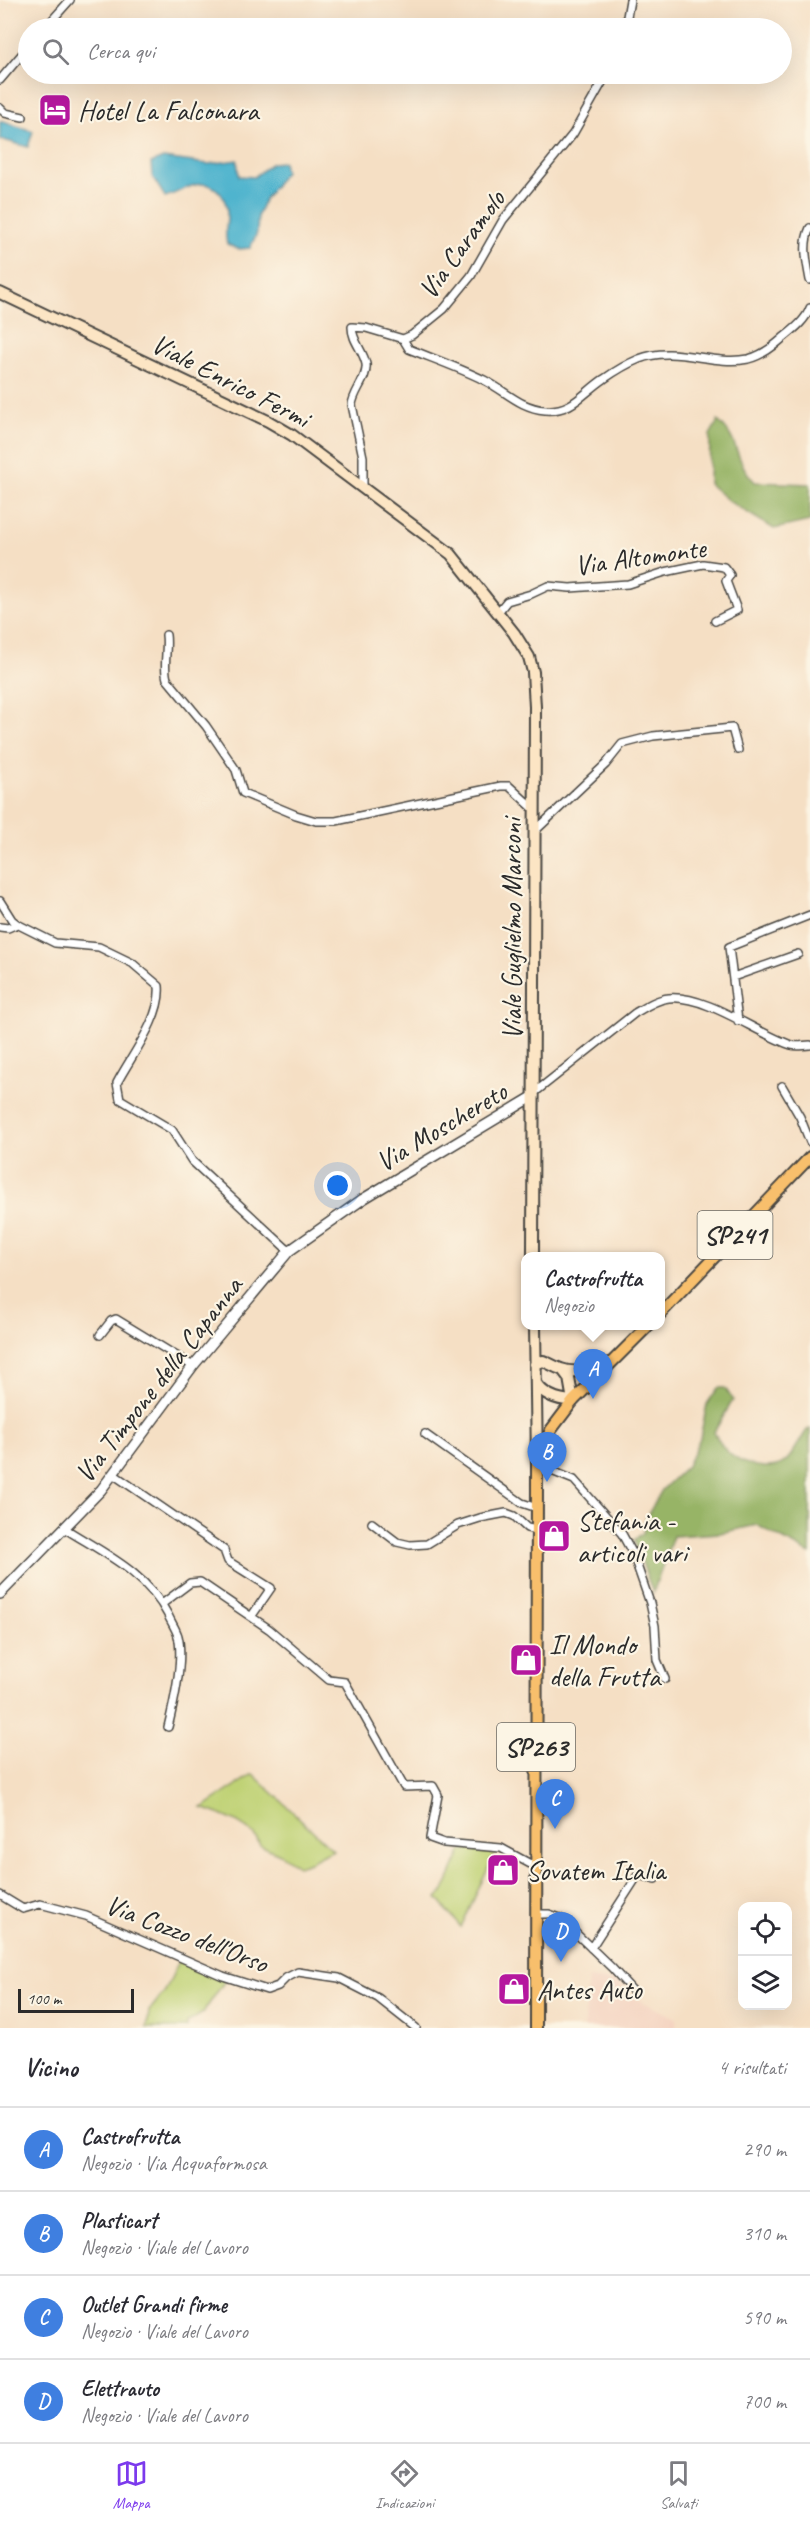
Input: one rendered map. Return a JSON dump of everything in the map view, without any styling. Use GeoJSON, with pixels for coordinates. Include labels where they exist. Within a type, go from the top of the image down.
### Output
{"type":"FeatureCollection","features":[{"type":"Feature","properties":{"kind":"main road","name":"Viale Enrico Fermi"},"geometry":{"type":"LineString","coordinates":[[0,293],[268,421],[292,435],[451,554],[498,612]]}},
{"type":"Feature","properties":{"kind":"main road","name":"Viale Guglielmo Marconi"},"geometry":{"type":"LineString","coordinates":[[498,612],[524,648],[533,672],[535,810],[533,1252]]}},
{"type":"Feature","properties":{"kind":"main road","name":"SP241"},"geometry":{"type":"LineString","coordinates":[[665,1309],[810,1156]]}},
{"type":"Feature","properties":{"kind":"main road","name":"SP263"},"geometry":{"type":"LineString","coordinates":[[535,1330],[541,1363],[536,1382],[536,2028]]}},
{"type":"Feature","properties":{"kind":"main road"},"geometry":{"type":"LineString","coordinates":[[537,1466],[550,1430],[573,1401],[644,1330]]}},
{"type":"Feature","properties":{"kind":"main road"},"geometry":{"type":"LineString","coordinates":[[541,1363],[563,1370],[592,1370],[609,1363]]}},
{"type":"Feature","properties":{"kind":"main road"},"geometry":{"type":"LineString","coordinates":[[563,1370],[569,1378],[573,1401]]}},
{"type":"Feature","properties":{"kind":"main road"},"geometry":{"type":"LineString","coordinates":[[536,1382],[539,1388],[552,1397],[573,1401]]}},
{"type":"Feature","properties":{"kind":"street"},"geometry":{"type":"LineString","coordinates":[[54,18],[70,0]]}},
{"type":"Feature","properties":{"kind":"street"},"geometry":{"type":"LineString","coordinates":[[627,18],[630,0]]}},
{"type":"Feature","properties":{"kind":"street"},"geometry":{"type":"LineString","coordinates":[[1,76],[18,58]]}},
{"type":"Feature","properties":{"kind":"street","name":"Via Caramolo"},"geometry":{"type":"LineString","coordinates":[[403,339],[412,335],[444,309],[471,276],[503,220],[573,134],[601,84]]}},
{"type":"Feature","properties":{"kind":"street"},"geometry":{"type":"LineString","coordinates":[[0,108],[5,114],[23,117]]}},
{"type":"Feature","properties":{"kind":"street"},"geometry":{"type":"LineString","coordinates":[[810,228],[806,236],[805,250],[810,280]]}},
{"type":"Feature","properties":{"kind":"street"},"geometry":{"type":"LineString","coordinates":[[363,487],[363,457],[352,405],[366,370],[366,362],[352,337],[352,327],[366,328],[403,339],[408,349],[485,381],[525,406],[562,410],[577,402],[602,380],[640,359],[659,354],[677,354],[704,359],[749,359],[768,351],[792,331],[810,308]]}},
{"type":"Feature","properties":{"kind":"street","name":"Via Altomonte"},"geometry":{"type":"LineString","coordinates":[[498,612],[507,601],[548,586],[570,588],[628,584],[665,572],[703,564],[724,567],[730,575],[726,581],[736,610],[715,621]]}},
{"type":"Feature","properties":{"kind":"street"},"geometry":{"type":"LineString","coordinates":[[166,634],[168,649],[165,672],[167,680],[206,726],[236,770],[243,793],[296,815],[326,822],[408,807],[501,786],[509,786],[535,810]]}},
{"type":"Feature","properties":{"kind":"street"},"geometry":{"type":"LineString","coordinates":[[535,831],[599,771],[622,744],[664,735],[732,728],[738,750]]}},
{"type":"Feature","properties":{"kind":"street"},"geometry":{"type":"LineString","coordinates":[[0,902],[12,920],[45,939],[64,945],[99,947],[132,963],[159,986],[157,1005],[146,1033],[117,1083],[120,1099],[172,1130],[192,1161],[287,1254]]}},
{"type":"Feature","properties":{"kind":"street"},"geometry":{"type":"LineString","coordinates":[[738,1021],[729,947],[810,915]]}},
{"type":"Feature","properties":{"kind":"street"},"geometry":{"type":"LineString","coordinates":[[0,927],[8,928],[17,924]]}},
{"type":"Feature","properties":{"kind":"street"},"geometry":{"type":"LineString","coordinates":[[733,977],[798,954]]}},
{"type":"Feature","properties":{"kind":"street"},"geometry":{"type":"LineString","coordinates":[[534,1094],[635,1013],[651,1004],[671,998],[695,1002],[722,1011],[738,1021],[794,1046],[810,1045]]}},
{"type":"Feature","properties":{"kind":"street"},"geometry":{"type":"LineString","coordinates":[[782,1086],[800,1117],[810,1142]]}},
{"type":"Feature","properties":{"kind":"street","name":"Via Moschereto"},"geometry":{"type":"LineString","coordinates":[[287,1254],[363,1199],[534,1094]]}},
{"type":"Feature","properties":{"kind":"street","name":"Via Timpone della Capanna"},"geometry":{"type":"LineString","coordinates":[[0,1594],[113,1474],[193,1366],[287,1254]]}},
{"type":"Feature","properties":{"kind":"street"},"geometry":{"type":"LineString","coordinates":[[100,1335],[111,1321],[116,1319],[193,1366]]}},
{"type":"Feature","properties":{"kind":"street"},"geometry":{"type":"LineString","coordinates":[[425,1434],[522,1503],[537,1508]]}},
{"type":"Feature","properties":{"kind":"street"},"geometry":{"type":"LineString","coordinates":[[537,1466],[574,1480],[622,1534],[633,1554],[650,1603],[655,1626],[657,1660],[665,1679]]}},
{"type":"Feature","properties":{"kind":"street"},"geometry":{"type":"LineString","coordinates":[[113,1474],[224,1550],[228,1561],[271,1588],[251,1617]]}},
{"type":"Feature","properties":{"kind":"street"},"geometry":{"type":"LineString","coordinates":[[372,1523],[397,1542],[410,1545],[427,1544],[458,1525],[506,1513],[514,1516],[527,1528],[537,1530]]}},
{"type":"Feature","properties":{"kind":"street"},"geometry":{"type":"LineString","coordinates":[[64,1528],[111,1556],[140,1577],[162,1604],[178,1634],[180,1649],[168,1727]]}},
{"type":"Feature","properties":{"kind":"street"},"geometry":{"type":"LineString","coordinates":[[162,1604],[190,1582],[200,1582],[251,1617],[329,1680],[345,1682],[404,1787],[433,1786],[438,1795],[430,1838],[444,1843],[501,1848],[536,1867]]}},
{"type":"Feature","properties":{"kind":"street"},"geometry":{"type":"LineString","coordinates":[[591,1948],[638,1875],[656,1879]]}},
{"type":"Feature","properties":{"kind":"street","name":"Via Cozzo dell'Orso"},"geometry":{"type":"LineString","coordinates":[[0,1895],[23,1909],[40,1904],[49,1905],[86,1917],[223,1976],[267,1990],[278,1986],[286,1978],[298,1972],[339,1978],[378,1998],[414,2027]]}},
{"type":"Feature","properties":{"kind":"street"},"geometry":{"type":"LineString","coordinates":[[536,1914],[549,1914],[560,1918],[632,1990]]}},
{"type":"Feature","properties":{"kind":"shaded area"},"geometry":{"type":"Polygon","coordinates":[[[588,1979],[618,1982],[631,1996],[676,2018],[676,2028],[584,2028],[588,1979]]]}},
{"type":"Feature","properties":{"kind":"green space"},"geometry":{"type":"Polygon","coordinates":[[[718,421],[730,436],[743,466],[755,482],[810,484],[810,521],[774,529],[730,502],[709,484],[710,435],[718,421]]]}},
{"type":"Feature","properties":{"kind":"green space"},"geometry":{"type":"Polygon","coordinates":[[[718,1388],[725,1388],[733,1400],[714,1432],[728,1452],[740,1461],[764,1467],[781,1464],[789,1458],[807,1430],[810,1429],[810,1554],[757,1525],[720,1533],[673,1536],[653,1593],[634,1540],[643,1533],[646,1518],[662,1490],[687,1466],[700,1438],[707,1404],[718,1388]]]}},
{"type":"Feature","properties":{"kind":"green space"},"geometry":{"type":"Polygon","coordinates":[[[253,1774],[333,1850],[298,1866],[260,1845],[244,1826],[202,1808],[253,1774]]]}},
{"type":"Feature","properties":{"kind":"green space"},"geometry":{"type":"Polygon","coordinates":[[[462,1850],[496,1851],[461,1927],[437,1898],[444,1891],[462,1850]]]}},
{"type":"Feature","properties":{"kind":"green space"},"geometry":{"type":"Polygon","coordinates":[[[180,1959],[226,1979],[203,2013],[187,2023],[187,2028],[147,2028],[149,2011],[165,1991],[180,1959]]]}},
{"type":"Feature","properties":{"kind":"water"},"geometry":{"type":"Polygon","coordinates":[[[0,121],[33,131],[28,147],[0,139],[0,121]]]}},
{"type":"Feature","properties":{"kind":"water"},"geometry":{"type":"Polygon","coordinates":[[[163,158],[208,164],[237,160],[239,176],[254,177],[272,163],[283,162],[285,172],[265,199],[258,215],[257,233],[250,248],[238,249],[227,244],[226,204],[221,194],[212,186],[200,184],[165,197],[152,176],[151,163],[163,158]]]}},
{"type":"Feature","properties":{"kind":"place","name":"Hotel La Falconara"},"geometry":{"type":"Point","coordinates":[55,110]}},
{"type":"Feature","properties":{"kind":"place","name":"Castrofrutta"},"geometry":{"type":"Point","coordinates":[593,1399]}},
{"type":"Feature","properties":{"kind":"place","name":"Plasticart"},"geometry":{"type":"Point","coordinates":[547,1482]}},
{"type":"Feature","properties":{"kind":"place","name":"Stefania - articoli vari"},"geometry":{"type":"Point","coordinates":[554,1536]}},
{"type":"Feature","properties":{"kind":"place","name":"Il Mondo della Frutta"},"geometry":{"type":"Point","coordinates":[526,1660]}},
{"type":"Feature","properties":{"kind":"place","name":"Outlet Grandi firme"},"geometry":{"type":"Point","coordinates":[555,1829]}},
{"type":"Feature","properties":{"kind":"place","name":"Sovatem Italia"},"geometry":{"type":"Point","coordinates":[503,1870]}},
{"type":"Feature","properties":{"kind":"place","name":"Elettrauto"},"geometry":{"type":"Point","coordinates":[561,1962]}},
{"type":"Feature","properties":{"kind":"place","name":"Antes Auto"},"geometry":{"type":"Point","coordinates":[514,1989]}}]}
